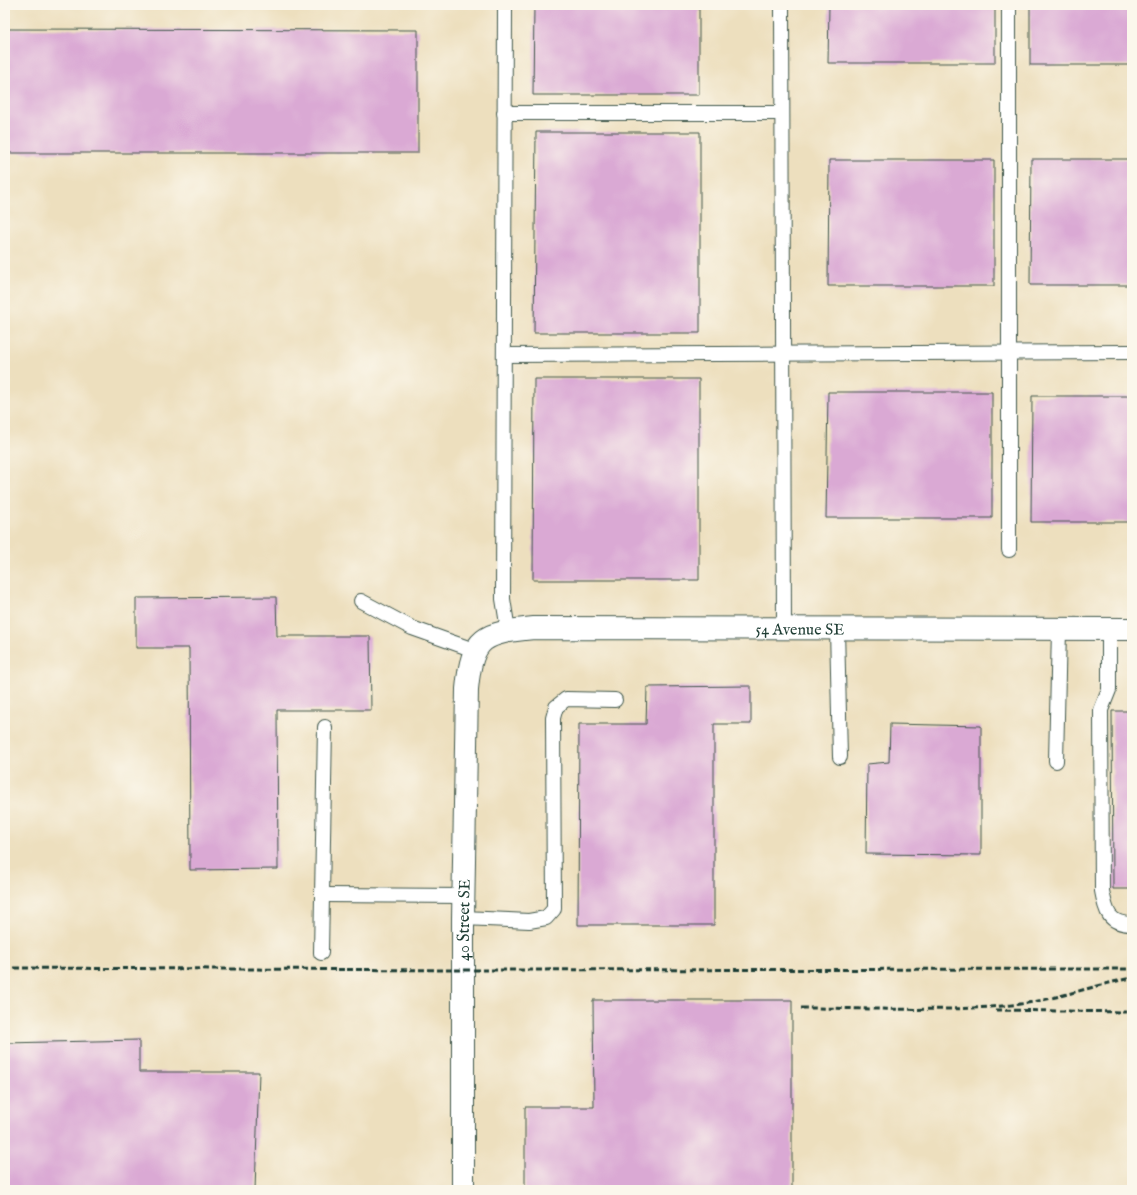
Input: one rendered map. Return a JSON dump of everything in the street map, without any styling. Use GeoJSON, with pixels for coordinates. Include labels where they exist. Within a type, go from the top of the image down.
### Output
{"type":"FeatureCollection","features":[{"type":"Feature","properties":{"kind":"street","name":"54 Avenue SE"},"geometry":{"type":"LineString","coordinates":[[474,650],[486,637],[508,630],[534,628],[1132,628]]}},
{"type":"Feature","properties":{"kind":"street","name":"40 Street SE"},"geometry":{"type":"LineString","coordinates":[[463,1190],[463,918],[467,689],[469,665],[474,650]]}},
{"type":"Feature","properties":{"kind":"lane"},"geometry":{"type":"LineString","coordinates":[[505,5],[503,599],[508,630]]}},
{"type":"Feature","properties":{"kind":"lane"},"geometry":{"type":"LineString","coordinates":[[782,5],[784,628]]}},
{"type":"Feature","properties":{"kind":"lane"},"geometry":{"type":"LineString","coordinates":[[1009,5],[1009,550]]}},
{"type":"Feature","properties":{"kind":"lane"},"geometry":{"type":"LineString","coordinates":[[504,113],[782,113]]}},
{"type":"Feature","properties":{"kind":"lane"},"geometry":{"type":"LineString","coordinates":[[504,354],[1009,354],[1132,352]]}},
{"type":"Feature","properties":{"kind":"lane"},"geometry":{"type":"LineString","coordinates":[[361,601],[412,628],[474,650]]}},
{"type":"Feature","properties":{"kind":"lane"},"geometry":{"type":"LineString","coordinates":[[837,628],[840,757]]}},
{"type":"Feature","properties":{"kind":"lane"},"geometry":{"type":"LineString","coordinates":[[1056,761],[1059,628]]}},
{"type":"Feature","properties":{"kind":"lane"},"geometry":{"type":"LineString","coordinates":[[1109,628],[1109,690],[1101,710],[1102,891],[1106,911],[1114,920],[1121,924],[1132,924]]}},
{"type":"Feature","properties":{"kind":"lane"},"geometry":{"type":"LineString","coordinates":[[463,918],[529,921],[546,918],[554,909],[553,718],[556,706],[566,699],[615,700]]}},
{"type":"Feature","properties":{"kind":"lane"},"geometry":{"type":"LineString","coordinates":[[321,953],[325,727]]}},
{"type":"Feature","properties":{"kind":"lane"},"geometry":{"type":"LineString","coordinates":[[323,895],[464,896]]}},
{"type":"Feature","properties":{"kind":"building"},"geometry":{"type":"Polygon","coordinates":[[[534,5],[699,5],[699,95],[533,95],[534,5]]]}},
{"type":"Feature","properties":{"kind":"building"},"geometry":{"type":"Polygon","coordinates":[[[829,5],[995,5],[995,63],[828,63],[829,5]]]}},
{"type":"Feature","properties":{"kind":"building"},"geometry":{"type":"Polygon","coordinates":[[[1030,5],[1132,5],[1132,65],[1030,65],[1030,5]]]}},
{"type":"Feature","properties":{"kind":"building"},"geometry":{"type":"Polygon","coordinates":[[[5,29],[418,30],[418,153],[5,153],[5,29]]]}},
{"type":"Feature","properties":{"kind":"building"},"geometry":{"type":"Polygon","coordinates":[[[536,132],[700,132],[700,333],[534,333],[536,132]]]}},
{"type":"Feature","properties":{"kind":"building"},"geometry":{"type":"Polygon","coordinates":[[[1031,159],[1132,159],[1132,285],[1030,285],[1031,159]]]}},
{"type":"Feature","properties":{"kind":"building"},"geometry":{"type":"Polygon","coordinates":[[[829,160],[994,160],[994,286],[828,286],[829,160]]]}},
{"type":"Feature","properties":{"kind":"building"},"geometry":{"type":"Polygon","coordinates":[[[534,379],[699,379],[699,580],[533,580],[534,379]]]}},
{"type":"Feature","properties":{"kind":"building"},"geometry":{"type":"Polygon","coordinates":[[[828,392],[992,392],[992,518],[826,518],[828,392]]]}},
{"type":"Feature","properties":{"kind":"building"},"geometry":{"type":"Polygon","coordinates":[[[1032,396],[1132,396],[1132,522],[1031,522],[1032,396]]]}},
{"type":"Feature","properties":{"kind":"building"},"geometry":{"type":"Polygon","coordinates":[[[276,597],[277,636],[370,636],[371,710],[277,710],[278,869],[190,870],[189,648],[136,648],[136,598],[276,597]]]}},
{"type":"Feature","properties":{"kind":"building"},"geometry":{"type":"Polygon","coordinates":[[[751,686],[751,724],[714,724],[714,925],[578,925],[579,724],[646,724],[647,687],[751,686]]]}},
{"type":"Feature","properties":{"kind":"building"},"geometry":{"type":"Polygon","coordinates":[[[1112,711],[1132,711],[1132,889],[1113,889],[1112,711]]]}},
{"type":"Feature","properties":{"kind":"building"},"geometry":{"type":"Polygon","coordinates":[[[890,724],[981,726],[981,855],[866,854],[867,764],[889,762],[890,724]]]}},
{"type":"Feature","properties":{"kind":"building"},"geometry":{"type":"Polygon","coordinates":[[[593,1000],[792,1000],[792,1190],[525,1190],[525,1107],[594,1107],[593,1000]]]}},
{"type":"Feature","properties":{"kind":"building"},"geometry":{"type":"Polygon","coordinates":[[[139,1040],[139,1072],[259,1072],[255,1190],[5,1190],[5,1043],[139,1040]]]}},
{"type":"Feature","properties":{"kind":"railway"},"geometry":{"type":"LineString","coordinates":[[5,968],[463,970],[1132,969]]}},
{"type":"Feature","properties":{"kind":"railway"},"geometry":{"type":"LineString","coordinates":[[801,1008],[938,1009],[993,1007],[1034,1002],[1132,978]]}},
{"type":"Feature","properties":{"kind":"railway"},"geometry":{"type":"LineString","coordinates":[[996,1010],[1126,1012]]}}]}
